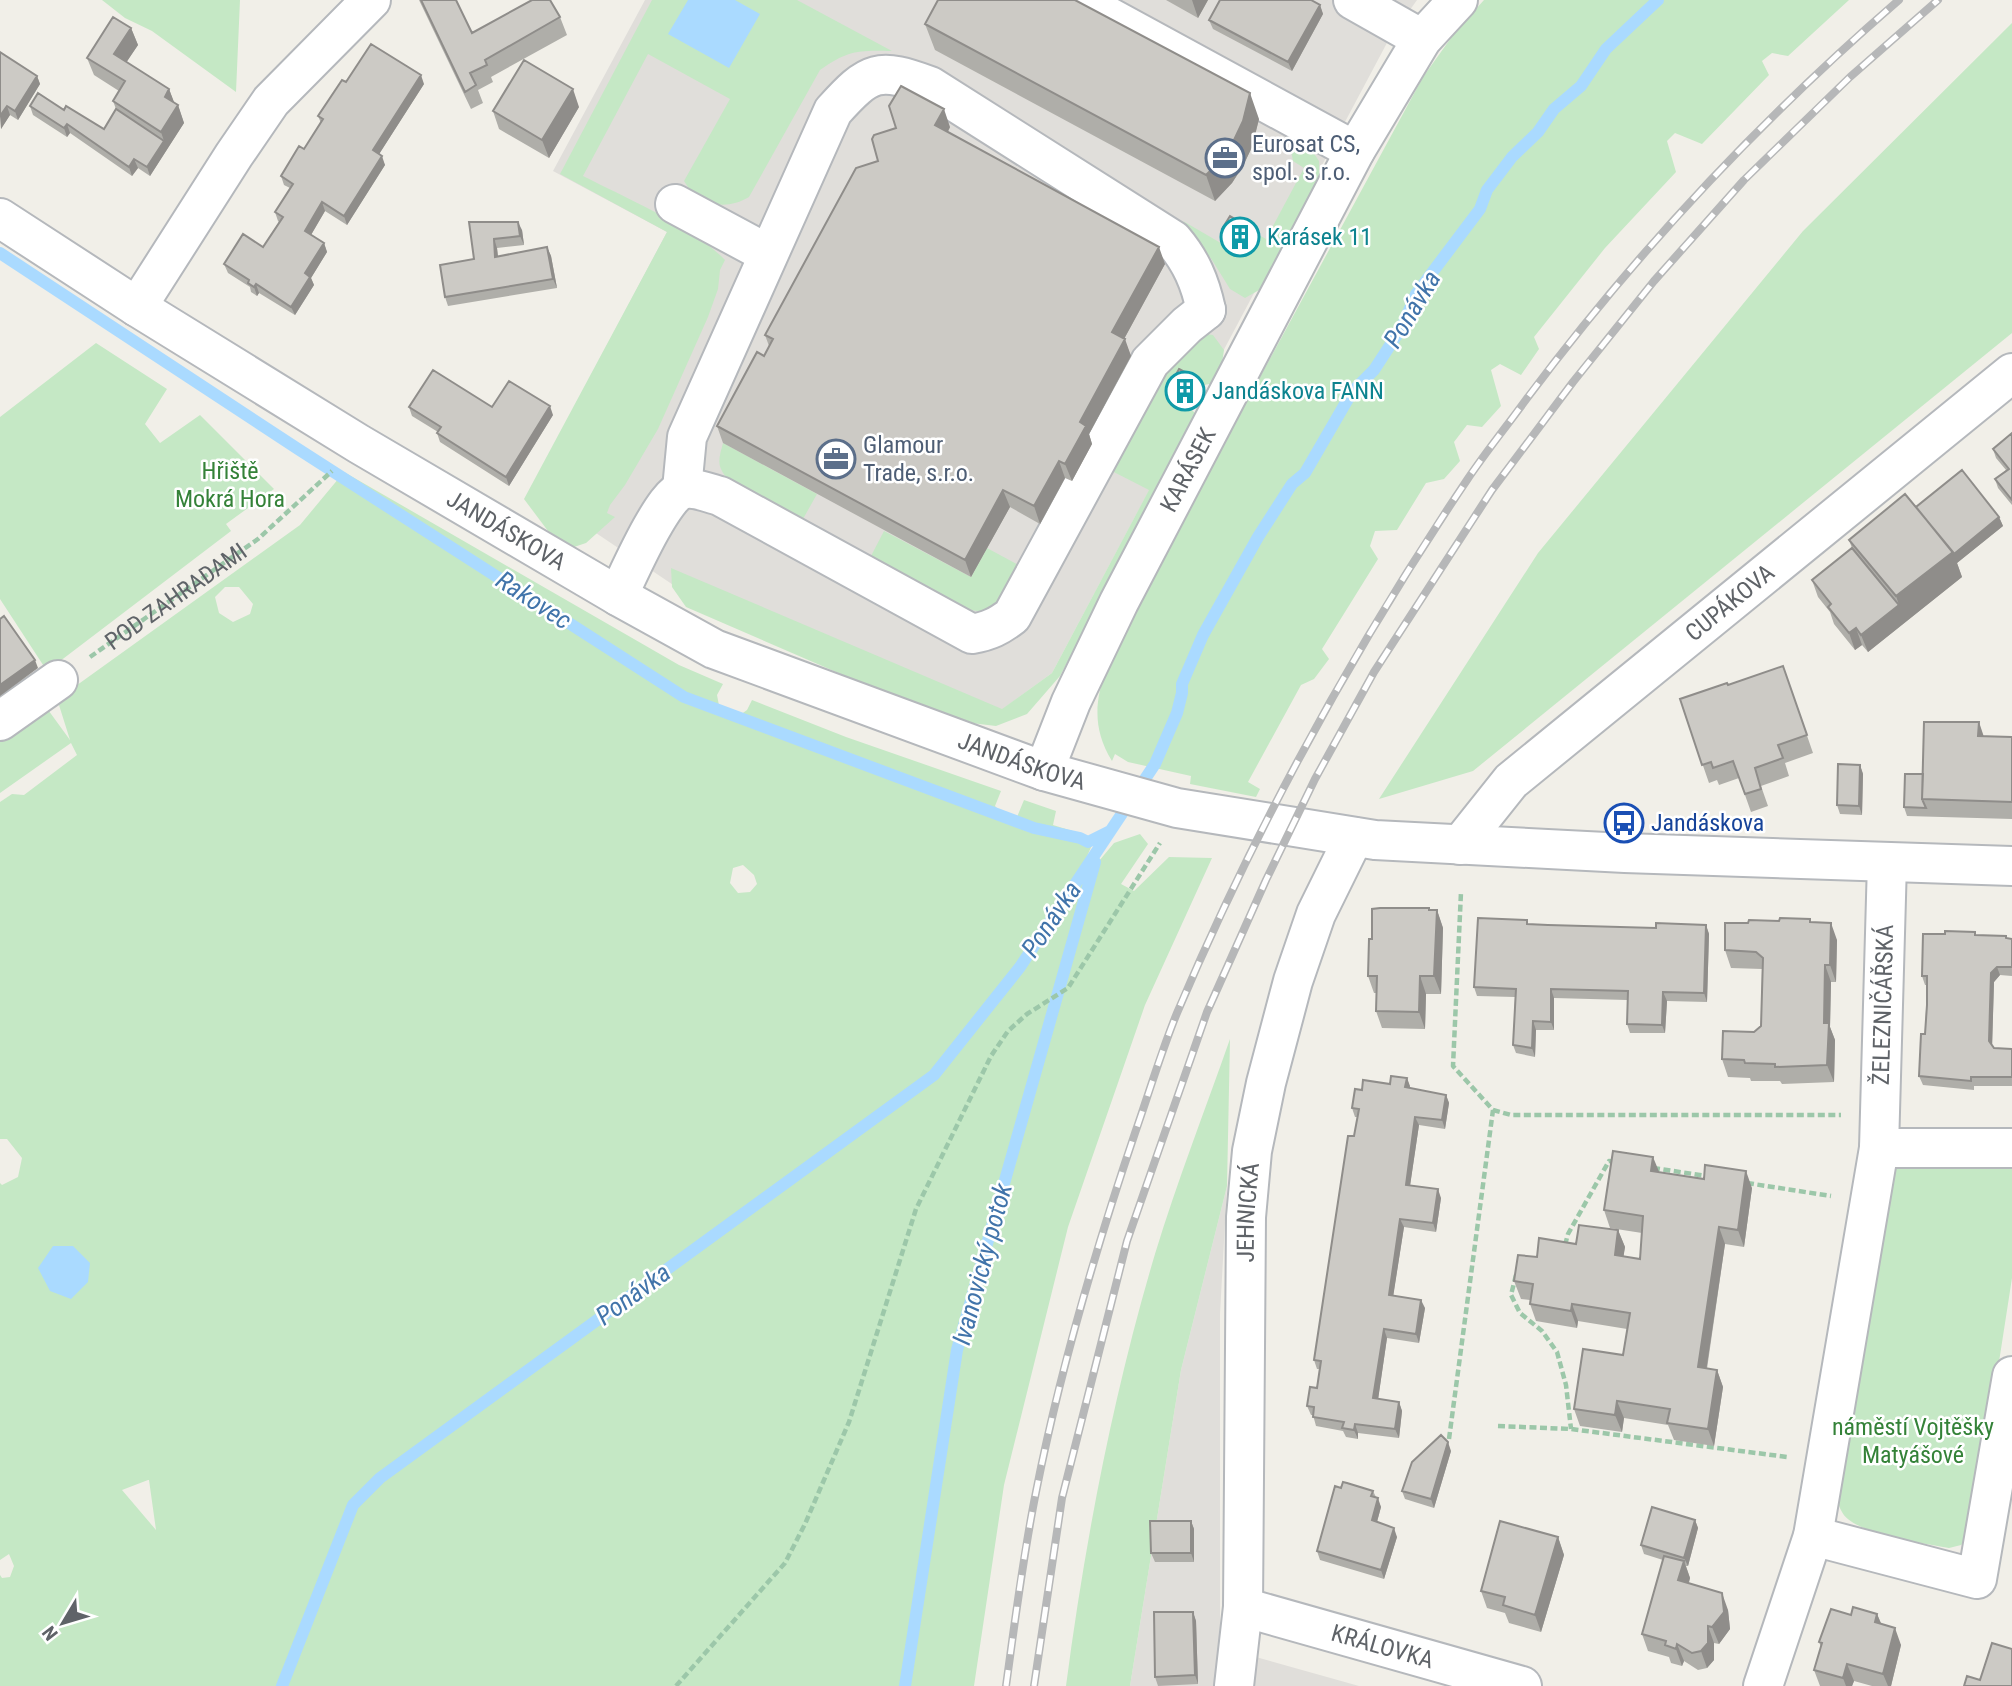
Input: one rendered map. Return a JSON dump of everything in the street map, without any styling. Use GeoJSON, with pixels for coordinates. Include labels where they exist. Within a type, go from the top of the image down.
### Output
{"type":"FeatureCollection","features":[{"type":"Feature","properties":{"kind":"street"},"geometry":{"type":"LineString","coordinates":[[136,307],[271,101],[371,0]]}},
{"type":"Feature","properties":{"kind":"street"},"geometry":{"type":"LineString","coordinates":[[1078,0],[1356,151]]}},
{"type":"Feature","properties":{"kind":"street"},"geometry":{"type":"LineString","coordinates":[[1353,0],[1422,39]]}},
{"type":"Feature","properties":{"kind":"street","name":"KARÁSEK"},"geometry":{"type":"LineString","coordinates":[[1044,771],[1071,702],[1119,601],[1356,151],[1422,39],[1458,0]]}},
{"type":"Feature","properties":{"kind":"street"},"geometry":{"type":"LineString","coordinates":[[682,489],[687,437],[834,111],[853,89],[876,74],[903,76],[930,86],[1173,240],[1188,257],[1196,274],[1206,310],[1257,337]]}},
{"type":"Feature","properties":{"kind":"street"},"geometry":{"type":"LineString","coordinates":[[675,204],[768,254]]}},
{"type":"Feature","properties":{"kind":"street","name":"JANDÁSKOVA"},"geometry":{"type":"LineString","coordinates":[[0,218],[136,307],[359,444],[618,596],[714,649],[1044,771],[1171,806],[1354,837],[1460,845],[2012,866]]}},
{"type":"Feature","properties":{"kind":"street"},"geometry":{"type":"LineString","coordinates":[[618,596],[666,503],[682,489],[698,489],[719,496],[972,634],[999,626],[1012,616],[1150,362],[1206,310]]}},
{"type":"Feature","properties":{"kind":"street","name":"CUPÁKOVA"},"geometry":{"type":"LineString","coordinates":[[1460,845],[1511,781],[2012,373]]}},
{"type":"Feature","properties":{"kind":"street"},"geometry":{"type":"LineString","coordinates":[[0,721],[58,680]]}},
{"type":"Feature","properties":{"kind":"street","name":"JEHNICKÁ"},"geometry":{"type":"LineString","coordinates":[[1234,1686],[1243,1607],[1246,1217],[1252,1151],[1266,1083],[1293,981],[1316,914],[1354,837]]}},
{"type":"Feature","properties":{"kind":"street","name":"ŽELEZNIČÁŘSKÁ"},"geometry":{"type":"LineString","coordinates":[[1879,1132],[1887,862]]}},
{"type":"Feature","properties":{"kind":"street"},"geometry":{"type":"LineString","coordinates":[[1763,1686],[1813,1536],[1870,1202],[1879,1132],[2012,1148]]}},
{"type":"Feature","properties":{"kind":"street"},"geometry":{"type":"LineString","coordinates":[[1813,1536],[1978,1579],[2012,1377]]}},
{"type":"Feature","properties":{"kind":"street","name":"KRÁLOVKA"},"geometry":{"type":"LineString","coordinates":[[1243,1607],[1522,1686]]}},
{"type":"Feature","properties":{"kind":"path","name":"POD ZAHRADAMI"},"geometry":{"type":"LineString","coordinates":[[58,680],[258,539],[333,470]]}},
{"type":"Feature","properties":{"kind":"path"},"geometry":{"type":"LineString","coordinates":[[676,1686],[785,1563],[834,1461],[867,1371],[879,1323],[916,1209],[991,1056],[1008,1031],[1027,1014],[1068,988],[1167,832],[1171,806]]}},
{"type":"Feature","properties":{"kind":"path"},"geometry":{"type":"LineString","coordinates":[[1461,892],[1453,1066],[1493,1110],[1511,1115],[1879,1132]]}},
{"type":"Feature","properties":{"kind":"path"},"geometry":{"type":"LineString","coordinates":[[1449,1439],[1493,1110]]}},
{"type":"Feature","properties":{"kind":"path"},"geometry":{"type":"LineString","coordinates":[[1562,1254],[1569,1234],[1609,1161],[1623,1163]]}},
{"type":"Feature","properties":{"kind":"path"},"geometry":{"type":"LineString","coordinates":[[1650,1167],[1719,1178]]}},
{"type":"Feature","properties":{"kind":"path"},"geometry":{"type":"LineString","coordinates":[[1746,1183],[1870,1202]]}},
{"type":"Feature","properties":{"kind":"path"},"geometry":{"type":"LineString","coordinates":[[1517,1272],[1511,1295],[1520,1313],[1542,1331],[1557,1352],[1566,1385],[1571,1429]]}},
{"type":"Feature","properties":{"kind":"path"},"geometry":{"type":"LineString","coordinates":[[1499,1426],[1571,1429],[1826,1461]]}},
{"type":"Feature","properties":{"kind":"shaded area"},"geometry":{"type":"Polygon","coordinates":[[[645,0],[1417,0],[1388,41],[1052,673],[993,716],[703,605],[596,533],[528,494],[667,232],[553,171],[645,0]]]}},
{"type":"Feature","properties":{"kind":"shaded area"},"geometry":{"type":"Polygon","coordinates":[[[1227,1186],[1220,1314],[1220,1647],[1359,1686],[1130,1686],[1181,1370],[1227,1186]]]}},
{"type":"Feature","properties":{"kind":"green space"},"geometry":{"type":"Polygon","coordinates":[[[102,0],[240,0],[236,92],[152,31],[125,18],[102,0]]]}},
{"type":"Feature","properties":{"kind":"green space"},"geometry":{"type":"Polygon","coordinates":[[[652,0],[797,0],[892,51],[846,55],[820,70],[749,197],[722,205],[713,204],[697,196],[684,181],[730,99],[648,54],[583,176],[677,224],[725,260],[708,317],[658,429],[610,505],[607,513],[615,517],[586,543],[574,547],[548,531],[524,499],[667,232],[560,174],[652,0]]]}},
{"type":"Feature","properties":{"kind":"green space"},"geometry":{"type":"Polygon","coordinates":[[[1484,0],[1849,0],[1788,56],[1772,53],[1762,61],[1769,75],[1702,144],[1675,133],[1667,141],[1676,172],[1605,248],[1534,337],[1539,349],[1521,375],[1500,364],[1491,370],[1501,406],[1482,427],[1467,425],[1454,442],[1460,461],[1444,479],[1426,483],[1397,530],[1375,531],[1370,546],[1378,559],[1322,649],[1329,659],[1314,679],[1301,685],[1248,782],[1260,789],[1256,797],[1190,784],[1191,776],[1128,762],[1115,754],[1112,761],[1098,725],[1098,708],[1105,674],[1127,622],[1423,77],[1456,31],[1484,0]]]}},
{"type":"Feature","properties":{"kind":"green space"},"geometry":{"type":"Polygon","coordinates":[[[2012,23],[2012,333],[1473,771],[1379,799],[1538,553],[1803,231],[2012,23]]]}},
{"type":"Feature","properties":{"kind":"green space"},"geometry":{"type":"Polygon","coordinates":[[[1298,141],[1307,143],[1319,161],[1320,189],[1268,285],[1245,298],[1230,289],[1183,221],[1243,256],[1257,234],[1266,239],[1304,168],[1293,161],[1290,145],[1298,141]]]}},
{"type":"Feature","properties":{"kind":"green space"},"geometry":{"type":"Polygon","coordinates":[[[1205,334],[1213,335],[1224,350],[1222,363],[1210,384],[1197,386],[1183,378],[1172,395],[1197,415],[1060,676],[1027,714],[996,726],[963,722],[887,694],[686,607],[672,587],[671,568],[1002,709],[1052,673],[1149,490],[1104,467],[1149,386],[1205,334]]]}},
{"type":"Feature","properties":{"kind":"green space","name":"Hřiště Mokrá Hora"},"geometry":{"type":"Polygon","coordinates":[[[96,343],[167,389],[145,424],[160,443],[200,415],[274,489],[226,524],[231,531],[47,671],[0,599],[0,417],[96,343]]]}},
{"type":"Feature","properties":{"kind":"green space"},"geometry":{"type":"Polygon","coordinates":[[[723,443],[817,494],[803,519],[727,478],[719,462],[723,443]]]}},
{"type":"Feature","properties":{"kind":"green space"},"geometry":{"type":"Polygon","coordinates":[[[344,472],[679,665],[723,684],[717,695],[721,716],[733,720],[747,710],[752,700],[846,737],[1001,791],[995,806],[1004,816],[1017,817],[1024,800],[1056,811],[1053,825],[1095,838],[1085,861],[1099,861],[1114,843],[1140,834],[1148,844],[1121,884],[1134,891],[1169,857],[1212,858],[1145,1005],[1068,1227],[1004,1485],[974,1686],[0,1686],[0,1575],[2,1578],[10,1577],[14,1566],[9,1554],[0,1560],[0,1183],[2,1185],[18,1177],[22,1158],[7,1139],[0,1139],[0,802],[12,794],[24,795],[77,755],[71,743],[0,793],[0,740],[46,707],[70,740],[59,705],[66,693],[300,525],[344,472]],[[225,587],[215,597],[219,613],[233,622],[250,614],[253,604],[239,587],[225,587]],[[743,865],[733,868],[730,883],[738,893],[750,892],[757,884],[754,875],[743,865]],[[149,1480],[122,1490],[156,1530],[149,1480]]]}},
{"type":"Feature","properties":{"kind":"green space"},"geometry":{"type":"Polygon","coordinates":[[[884,531],[971,577],[987,548],[1028,570],[1020,586],[987,612],[969,610],[871,556],[884,531]]]}},
{"type":"Feature","properties":{"kind":"green space"},"geometry":{"type":"Polygon","coordinates":[[[1230,1039],[1227,1186],[1181,1370],[1130,1686],[1066,1686],[1091,1523],[1126,1361],[1155,1254],[1230,1039]]]}},
{"type":"Feature","properties":{"kind":"green space","name":"náměstí Vojtěšky Matyášové"},"geometry":{"type":"Polygon","coordinates":[[[2012,1164],[2012,1278],[1972,1536],[1961,1545],[1949,1548],[1874,1532],[1849,1520],[1842,1512],[1833,1480],[1890,1167],[2012,1164]]]}},
{"type":"Feature","properties":{"kind":"water"},"geometry":{"type":"Polygon","coordinates":[[[688,0],[735,0],[760,14],[729,68],[668,34],[688,0]]]}},
{"type":"Feature","properties":{"kind":"water"},"geometry":{"type":"Polygon","coordinates":[[[53,1246],[73,1246],[90,1263],[88,1282],[71,1299],[50,1291],[38,1268],[53,1246]]]}},
{"type":"Feature","properties":{"kind":"building"},"geometry":{"type":"Polygon","coordinates":[[[421,0],[456,0],[472,33],[532,0],[550,0],[560,17],[485,60],[487,65],[470,73],[476,85],[465,92],[421,0]]]}},
{"type":"Feature","properties":{"kind":"building"},"geometry":{"type":"Polygon","coordinates":[[[938,0],[1075,0],[1250,93],[1243,121],[1223,158],[1206,175],[925,24],[938,0]]]}},
{"type":"Feature","properties":{"kind":"building"},"geometry":{"type":"Polygon","coordinates":[[[1220,0],[1311,0],[1320,5],[1288,62],[1209,20],[1220,0]]]}},
{"type":"Feature","properties":{"kind":"building"},"geometry":{"type":"Polygon","coordinates":[[[113,17],[131,28],[114,54],[169,89],[165,97],[178,105],[161,132],[113,101],[125,81],[87,58],[113,17]]]}},
{"type":"Feature","properties":{"kind":"building"},"geometry":{"type":"Polygon","coordinates":[[[371,44],[421,75],[373,150],[382,156],[344,216],[322,202],[305,231],[324,243],[305,273],[310,277],[291,307],[256,284],[254,287],[248,283],[249,280],[224,264],[243,234],[263,247],[283,217],[275,212],[293,184],[281,176],[299,146],[304,149],[323,119],[318,116],[342,80],[346,82],[371,44]]]}},
{"type":"Feature","properties":{"kind":"building"},"geometry":{"type":"Polygon","coordinates":[[[0,52],[37,76],[15,111],[7,106],[0,116],[0,52]]]}},
{"type":"Feature","properties":{"kind":"building"},"geometry":{"type":"Polygon","coordinates":[[[524,60],[573,89],[542,140],[493,111],[524,60]]]}},
{"type":"Feature","properties":{"kind":"building"},"geometry":{"type":"Polygon","coordinates":[[[901,86],[944,109],[935,125],[1159,247],[1112,332],[1125,339],[1080,422],[1086,426],[1065,464],[1059,461],[1034,506],[1003,490],[965,560],[717,426],[757,352],[764,356],[773,339],[765,335],[856,168],[878,161],[872,139],[874,135],[896,128],[889,106],[901,86]]]}},
{"type":"Feature","properties":{"kind":"building"},"geometry":{"type":"Polygon","coordinates":[[[38,93],[64,110],[66,106],[104,129],[116,109],[164,141],[147,167],[134,159],[129,167],[67,124],[64,128],[30,106],[38,93]]]}},
{"type":"Feature","properties":{"kind":"building"},"geometry":{"type":"Polygon","coordinates":[[[1230,216],[1251,228],[1243,241],[1222,229],[1230,216]]]}},
{"type":"Feature","properties":{"kind":"building"},"geometry":{"type":"Polygon","coordinates":[[[469,222],[518,222],[520,236],[494,239],[495,257],[547,247],[553,279],[445,297],[440,265],[474,259],[469,222]]]}},
{"type":"Feature","properties":{"kind":"building"},"geometry":{"type":"Polygon","coordinates":[[[1179,369],[1194,377],[1184,396],[1169,387],[1179,369]]]}},
{"type":"Feature","properties":{"kind":"building"},"geometry":{"type":"Polygon","coordinates":[[[433,370],[492,407],[509,381],[550,406],[506,477],[437,433],[441,427],[409,407],[433,370]]]}},
{"type":"Feature","properties":{"kind":"building"},"geometry":{"type":"Polygon","coordinates":[[[2012,433],[2012,500],[1995,479],[2009,469],[1993,449],[2012,433]]]}},
{"type":"Feature","properties":{"kind":"building"},"geometry":{"type":"Polygon","coordinates":[[[1962,470],[1999,517],[1954,554],[1916,507],[1962,470]]]}},
{"type":"Feature","properties":{"kind":"building"},"geometry":{"type":"Polygon","coordinates":[[[1905,494],[1953,552],[1896,596],[1849,540],[1905,494]]]}},
{"type":"Feature","properties":{"kind":"building"},"geometry":{"type":"Polygon","coordinates":[[[1852,548],[1899,605],[1861,635],[1856,628],[1849,633],[1828,607],[1831,604],[1812,580],[1852,548]]]}},
{"type":"Feature","properties":{"kind":"building"},"geometry":{"type":"Polygon","coordinates":[[[4,616],[35,660],[0,685],[0,619],[4,616]]]}},
{"type":"Feature","properties":{"kind":"building"},"geometry":{"type":"Polygon","coordinates":[[[1783,666],[1807,735],[1778,745],[1783,758],[1755,768],[1761,789],[1745,794],[1733,761],[1713,768],[1711,762],[1702,765],[1680,699],[1783,666]]]}},
{"type":"Feature","properties":{"kind":"building"},"geometry":{"type":"Polygon","coordinates":[[[1924,722],[1979,722],[1978,736],[2012,737],[2012,802],[1922,799],[1924,722]]]}},
{"type":"Feature","properties":{"kind":"building"},"geometry":{"type":"Polygon","coordinates":[[[1838,764],[1860,765],[1859,806],[1837,805],[1838,764]]]}},
{"type":"Feature","properties":{"kind":"building"},"geometry":{"type":"Polygon","coordinates":[[[1905,774],[1923,774],[1922,799],[1926,808],[1904,807],[1905,774]]]}},
{"type":"Feature","properties":{"kind":"building"},"geometry":{"type":"Polygon","coordinates":[[[1372,909],[1437,910],[1434,976],[1420,976],[1419,1012],[1376,1011],[1377,976],[1368,976],[1369,939],[1372,939],[1372,909]]]}},
{"type":"Feature","properties":{"kind":"building"},"geometry":{"type":"Polygon","coordinates":[[[1478,918],[1527,920],[1527,924],[1548,925],[1656,928],[1656,923],[1706,925],[1704,993],[1663,992],[1662,1025],[1627,1024],[1628,991],[1551,989],[1551,1022],[1533,1021],[1532,1048],[1513,1045],[1516,989],[1474,987],[1478,918]]]}},
{"type":"Feature","properties":{"kind":"building"},"geometry":{"type":"Polygon","coordinates":[[[1780,918],[1831,923],[1830,965],[1825,965],[1824,1023],[1829,1023],[1827,1065],[1775,1067],[1775,1064],[1722,1059],[1723,1031],[1754,1032],[1761,1026],[1763,958],[1756,952],[1725,950],[1725,923],[1748,923],[1749,920],[1779,921],[1780,918]]]}},
{"type":"Feature","properties":{"kind":"building"},"geometry":{"type":"Polygon","coordinates":[[[1945,931],[1975,932],[1975,935],[2006,936],[2012,939],[2012,967],[1997,967],[1991,973],[1989,1041],[1994,1048],[2012,1049],[2012,1077],[1971,1077],[1971,1081],[1919,1076],[1921,1034],[1925,1034],[1927,1005],[1927,976],[1922,976],[1923,934],[1945,934],[1945,931]]]}},
{"type":"Feature","properties":{"kind":"building"},"geometry":{"type":"Polygon","coordinates":[[[1391,1076],[1407,1078],[1405,1087],[1446,1095],[1442,1120],[1415,1117],[1406,1185],[1438,1189],[1433,1223],[1400,1219],[1389,1295],[1421,1300],[1416,1334],[1384,1329],[1373,1398],[1399,1402],[1395,1429],[1355,1424],[1354,1430],[1342,1428],[1344,1422],[1313,1417],[1314,1407],[1307,1406],[1310,1387],[1317,1388],[1321,1361],[1314,1360],[1348,1136],[1354,1136],[1359,1109],[1352,1108],[1355,1089],[1362,1090],[1363,1080],[1390,1084],[1391,1076]]]}},
{"type":"Feature","properties":{"kind":"building"},"geometry":{"type":"Polygon","coordinates":[[[1613,1151],[1653,1157],[1651,1171],[1704,1179],[1705,1165],[1746,1171],[1738,1230],[1719,1227],[1698,1367],[1717,1370],[1708,1429],[1667,1423],[1670,1409],[1617,1401],[1615,1415],[1574,1409],[1583,1349],[1623,1355],[1630,1313],[1572,1304],[1571,1311],[1530,1304],[1533,1284],[1514,1281],[1518,1255],[1537,1257],[1539,1238],[1576,1244],[1579,1225],[1618,1230],[1615,1255],[1640,1259],[1643,1216],[1604,1210],[1613,1151]]]}},
{"type":"Feature","properties":{"kind":"building"},"geometry":{"type":"Polygon","coordinates":[[[1441,1435],[1448,1442],[1431,1499],[1402,1491],[1412,1462],[1441,1435]]]}},
{"type":"Feature","properties":{"kind":"building"},"geometry":{"type":"Polygon","coordinates":[[[1343,1482],[1373,1491],[1371,1496],[1378,1498],[1372,1520],[1394,1528],[1381,1570],[1317,1551],[1335,1486],[1341,1488],[1343,1482]]]}},
{"type":"Feature","properties":{"kind":"building"},"geometry":{"type":"Polygon","coordinates":[[[1652,1507],[1695,1520],[1684,1558],[1641,1545],[1652,1507]]]}},
{"type":"Feature","properties":{"kind":"building"},"geometry":{"type":"Polygon","coordinates":[[[1150,1521],[1191,1521],[1191,1553],[1151,1553],[1150,1521]]]}},
{"type":"Feature","properties":{"kind":"building"},"geometry":{"type":"Polygon","coordinates":[[[1500,1521],[1558,1537],[1535,1615],[1503,1605],[1505,1597],[1481,1591],[1500,1521]]]}},
{"type":"Feature","properties":{"kind":"building"},"geometry":{"type":"Polygon","coordinates":[[[1664,1556],[1684,1561],[1678,1580],[1722,1593],[1724,1612],[1712,1627],[1708,1626],[1708,1643],[1701,1651],[1692,1653],[1677,1644],[1676,1649],[1665,1645],[1666,1641],[1642,1634],[1664,1556]]]}},
{"type":"Feature","properties":{"kind":"building"},"geometry":{"type":"Polygon","coordinates":[[[1853,1607],[1877,1614],[1875,1622],[1895,1628],[1883,1674],[1847,1664],[1843,1678],[1814,1670],[1822,1643],[1819,1642],[1831,1609],[1851,1615],[1853,1607]]]}},
{"type":"Feature","properties":{"kind":"building"},"geometry":{"type":"Polygon","coordinates":[[[1154,1612],[1193,1612],[1195,1675],[1155,1677],[1154,1612]]]}},
{"type":"Feature","properties":{"kind":"building"},"geometry":{"type":"Polygon","coordinates":[[[1992,1643],[2012,1649],[2012,1686],[1964,1686],[1967,1676],[1980,1680],[1992,1643]]]}},
{"type":"Feature","properties":{"kind":"waterway","name":"Ponávka"},"geometry":{"type":"LineString","coordinates":[[282,1686],[353,1505],[380,1478],[934,1075],[1020,967],[1155,764],[1177,713],[1182,684],[1203,635],[1258,537],[1292,484],[1305,473],[1352,392],[1374,370],[1402,327],[1416,294],[1480,209],[1487,190],[1512,157],[1538,132],[1554,109],[1581,86],[1606,49],[1658,0]]}},
{"type":"Feature","properties":{"kind":"waterway","name":"Rakovec"},"geometry":{"type":"LineString","coordinates":[[0,253],[298,449],[684,697],[1034,828],[1088,842],[1110,831]]}},
{"type":"Feature","properties":{"kind":"waterway","name":"Ivanovický potok"},"geometry":{"type":"LineString","coordinates":[[905,1686],[957,1350],[1095,862]]}},
{"type":"Feature","properties":{"kind":"railway"},"geometry":{"type":"LineString","coordinates":[[1006,1686],[1027,1540],[1056,1401],[1079,1311],[1120,1177],[1177,1013],[1240,875],[1309,740],[1385,608],[1481,460],[1610,293],[1701,190],[1749,141],[1798,92],[1899,0]]}},
{"type":"Feature","properties":{"kind":"railway"},"geometry":{"type":"LineString","coordinates":[[1034,1686],[1062,1498],[1127,1241],[1207,1012],[1315,779],[1374,672],[1492,490],[1573,382],[1654,281],[1744,180],[1850,77],[1938,0]]}},
{"type":"Feature","properties":{"kind":"place","name":"Eurosat CS, spol. s r.o."},"geometry":{"type":"Point","coordinates":[1225,158]}},
{"type":"Feature","properties":{"kind":"place","name":"Karásek 11"},"geometry":{"type":"Point","coordinates":[1240,237]}},
{"type":"Feature","properties":{"kind":"place","name":"Jandáskova FANN"},"geometry":{"type":"Point","coordinates":[1185,391]}},
{"type":"Feature","properties":{"kind":"place","name":"Glamour Trade, s.r.o."},"geometry":{"type":"Point","coordinates":[836,459]}},
{"type":"Feature","properties":{"kind":"place","name":"Jandáskova"},"geometry":{"type":"Point","coordinates":[1624,823]}}]}
